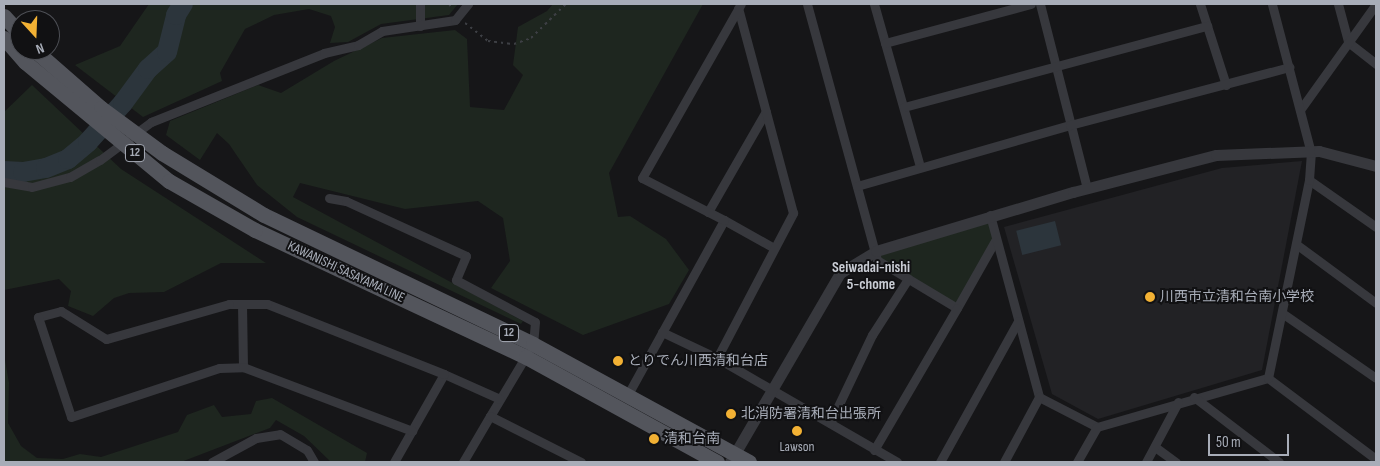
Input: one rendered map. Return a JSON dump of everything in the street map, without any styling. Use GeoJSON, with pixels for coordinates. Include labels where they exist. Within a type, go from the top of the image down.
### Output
{"type":"FeatureCollection","features":[{"type":"Feature","properties":{"kind":"main road","name":"KAWANISHI SASAYAMA LINE"},"geometry":{"type":"LineString","coordinates":[[4,38],[25,62],[169,181],[255,230],[529,350],[627,396],[732,458],[749,462]]}},
{"type":"Feature","properties":{"kind":"main road","name":"KAWANISHI SASAYAMA LINE"},"geometry":{"type":"LineString","coordinates":[[46,60],[101,108],[162,153],[264,215],[529,350],[717,462]]}},
{"type":"Feature","properties":{"kind":"street"},"geometry":{"type":"LineString","coordinates":[[420,4],[420,23]]}},
{"type":"Feature","properties":{"kind":"street"},"geometry":{"type":"LineString","coordinates":[[4,182],[32,187],[70,177],[100,160],[151,122],[324,53],[358,45],[382,31],[420,23],[455,20],[468,4]]}},
{"type":"Feature","properties":{"kind":"street"},"geometry":{"type":"LineString","coordinates":[[807,4],[877,260],[957,308]]}},
{"type":"Feature","properties":{"kind":"street"},"geometry":{"type":"LineString","coordinates":[[874,4],[920,167]]}},
{"type":"Feature","properties":{"kind":"street"},"geometry":{"type":"LineString","coordinates":[[885,42],[1031,4]]}},
{"type":"Feature","properties":{"kind":"street"},"geometry":{"type":"LineString","coordinates":[[1040,4],[1054,66],[1087,188]]}},
{"type":"Feature","properties":{"kind":"street"},"geometry":{"type":"LineString","coordinates":[[1200,4],[1226,85]]}},
{"type":"Feature","properties":{"kind":"street"},"geometry":{"type":"LineString","coordinates":[[1268,378],[1309,180],[1312,153],[1272,4]]}},
{"type":"Feature","properties":{"kind":"street"},"geometry":{"type":"LineString","coordinates":[[1338,4],[1348,42],[1376,64]]}},
{"type":"Feature","properties":{"kind":"street"},"geometry":{"type":"LineString","coordinates":[[1300,110],[1376,4]]}},
{"type":"Feature","properties":{"kind":"street"},"geometry":{"type":"LineString","coordinates":[[717,358],[793,213],[740,6]]}},
{"type":"Feature","properties":{"kind":"street"},"geometry":{"type":"LineString","coordinates":[[740,6],[642,178],[774,248]]}},
{"type":"Feature","properties":{"kind":"street"},"geometry":{"type":"LineString","coordinates":[[904,107],[1207,26]]}},
{"type":"Feature","properties":{"kind":"street"},"geometry":{"type":"LineString","coordinates":[[857,186],[1070,125],[1289,67]]}},
{"type":"Feature","properties":{"kind":"street"},"geometry":{"type":"LineString","coordinates":[[708,212],[766,112]]}},
{"type":"Feature","properties":{"kind":"street"},"geometry":{"type":"LineString","coordinates":[[732,458],[840,273],[876,251],[990,215],[1216,155],[1312,153],[1319,151],[1376,166]]}},
{"type":"Feature","properties":{"kind":"street"},"geometry":{"type":"LineString","coordinates":[[1309,180],[1376,227]]}},
{"type":"Feature","properties":{"kind":"street"},"geometry":{"type":"LineString","coordinates":[[330,198],[346,201],[466,256],[456,280],[536,322],[529,350],[463,462]]}},
{"type":"Feature","properties":{"kind":"street"},"geometry":{"type":"LineString","coordinates":[[990,215],[1039,397],[1004,462]]}},
{"type":"Feature","properties":{"kind":"street"},"geometry":{"type":"LineString","coordinates":[[627,396],[724,220]]}},
{"type":"Feature","properties":{"kind":"street"},"geometry":{"type":"LineString","coordinates":[[874,450],[996,238]]}},
{"type":"Feature","properties":{"kind":"street"},"geometry":{"type":"LineString","coordinates":[[1296,244],[1376,304]]}},
{"type":"Feature","properties":{"kind":"street"},"geometry":{"type":"LineString","coordinates":[[830,422],[872,335],[908,279]]}},
{"type":"Feature","properties":{"kind":"street"},"geometry":{"type":"LineString","coordinates":[[412,431],[243,367],[218,368],[71,417],[38,318],[61,311],[106,339],[229,304],[267,304],[444,374],[500,399]]}},
{"type":"Feature","properties":{"kind":"street"},"geometry":{"type":"LineString","coordinates":[[242,304],[243,367]]}},
{"type":"Feature","properties":{"kind":"street"},"geometry":{"type":"LineString","coordinates":[[1282,312],[1376,378]]}},
{"type":"Feature","properties":{"kind":"street"},"geometry":{"type":"LineString","coordinates":[[940,462],[1018,321]]}},
{"type":"Feature","properties":{"kind":"street"},"geometry":{"type":"LineString","coordinates":[[662,332],[717,358],[897,462]]}},
{"type":"Feature","properties":{"kind":"street"},"geometry":{"type":"LineString","coordinates":[[394,462],[444,374]]}},
{"type":"Feature","properties":{"kind":"street"},"geometry":{"type":"LineString","coordinates":[[1077,462],[1097,427],[1194,397],[1268,378]]}},
{"type":"Feature","properties":{"kind":"street"},"geometry":{"type":"LineString","coordinates":[[1268,378],[1376,459]]}},
{"type":"Feature","properties":{"kind":"street"},"geometry":{"type":"LineString","coordinates":[[1039,397],[1097,427]]}},
{"type":"Feature","properties":{"kind":"street"},"geometry":{"type":"LineString","coordinates":[[1194,397],[1279,462]]}},
{"type":"Feature","properties":{"kind":"street"},"geometry":{"type":"LineString","coordinates":[[1146,462],[1178,402]]}},
{"type":"Feature","properties":{"kind":"street"},"geometry":{"type":"LineString","coordinates":[[490,416],[581,462]]}},
{"type":"Feature","properties":{"kind":"street"},"geometry":{"type":"LineString","coordinates":[[212,462],[256,438],[280,434],[307,450],[314,462]]}},
{"type":"Feature","properties":{"kind":"street"},"geometry":{"type":"LineString","coordinates":[[1154,446],[1176,462]]}},
{"type":"Feature","properties":{"kind":"path"},"geometry":{"type":"LineString","coordinates":[[449,4],[455,11]]}},
{"type":"Feature","properties":{"kind":"path"},"geometry":{"type":"LineString","coordinates":[[461,18],[488,41],[514,44],[531,38],[566,4]]}},
{"type":"Feature","properties":{"kind":"shaded area"},"geometry":{"type":"Polygon","coordinates":[[[149,4],[458,4],[449,15],[381,24],[348,42],[330,43],[335,27],[331,16],[309,9],[274,15],[245,29],[220,73],[222,81],[143,117],[75,65],[120,46],[149,4]]]}},
{"type":"Feature","properties":{"kind":"shaded area"},"geometry":{"type":"Polygon","coordinates":[[[553,4],[703,4],[609,173],[618,217],[630,216],[666,239],[689,270],[669,304],[583,335],[491,288],[510,261],[503,218],[478,201],[405,209],[300,183],[293,197],[523,321],[521,324],[297,217],[257,185],[229,144],[217,133],[200,160],[166,135],[170,121],[258,85],[281,93],[334,61],[382,38],[455,30],[467,39],[470,107],[504,110],[523,75],[513,65],[518,27],[547,11],[553,4]]]}},
{"type":"Feature","properties":{"kind":"shaded area"},"geometry":{"type":"Polygon","coordinates":[[[32,85],[121,169],[266,263],[221,263],[164,292],[129,293],[114,298],[93,316],[68,306],[71,291],[59,279],[4,290],[4,112],[32,85]]]}},
{"type":"Feature","properties":{"kind":"shaded area","name":"川西市立清和台南小学校"},"geometry":{"type":"Polygon","coordinates":[[[1302,161],[1262,370],[1098,419],[1052,394],[1004,227],[1222,168],[1302,161]]]}},
{"type":"Feature","properties":{"kind":"shaded area"},"geometry":{"type":"Polygon","coordinates":[[[990,215],[996,239],[957,308],[877,260],[876,251],[990,215]]]}},
{"type":"Feature","properties":{"kind":"shaded area"},"geometry":{"type":"Polygon","coordinates":[[[1055,221],[1061,245],[1022,255],[1016,231],[1055,221]]]}},
{"type":"Feature","properties":{"kind":"shaded area"},"geometry":{"type":"Polygon","coordinates":[[[4,354],[9,383],[8,423],[21,446],[37,458],[63,459],[80,454],[101,457],[178,432],[187,415],[214,405],[222,417],[251,414],[256,401],[272,398],[367,453],[365,462],[331,462],[304,436],[276,420],[270,428],[181,462],[4,462],[4,354]]]}},
{"type":"Feature","properties":{"kind":"waterway"},"geometry":{"type":"LineString","coordinates":[[4,171],[23,172],[46,168],[68,159],[88,142],[123,103],[148,69],[167,52],[176,15],[183,4]]}},
{"type":"Feature","properties":{"kind":"place","name":"川西市立清和台南小学校"},"geometry":{"type":"Point","coordinates":[1150,297]}},
{"type":"Feature","properties":{"kind":"place","name":"とりでん川西清和台店"},"geometry":{"type":"Point","coordinates":[618,361]}},
{"type":"Feature","properties":{"kind":"place","name":"北消防署清和台出張所"},"geometry":{"type":"Point","coordinates":[731,414]}},
{"type":"Feature","properties":{"kind":"place","name":"Lawson"},"geometry":{"type":"Point","coordinates":[797,431]}},
{"type":"Feature","properties":{"kind":"place","name":"清和台南"},"geometry":{"type":"Point","coordinates":[654,439]}},
{"type":"Feature","properties":{"kind":"district","name":"Seiwadai-nishi 5-chome"},"geometry":{"type":"Point","coordinates":[871,276]}}]}
